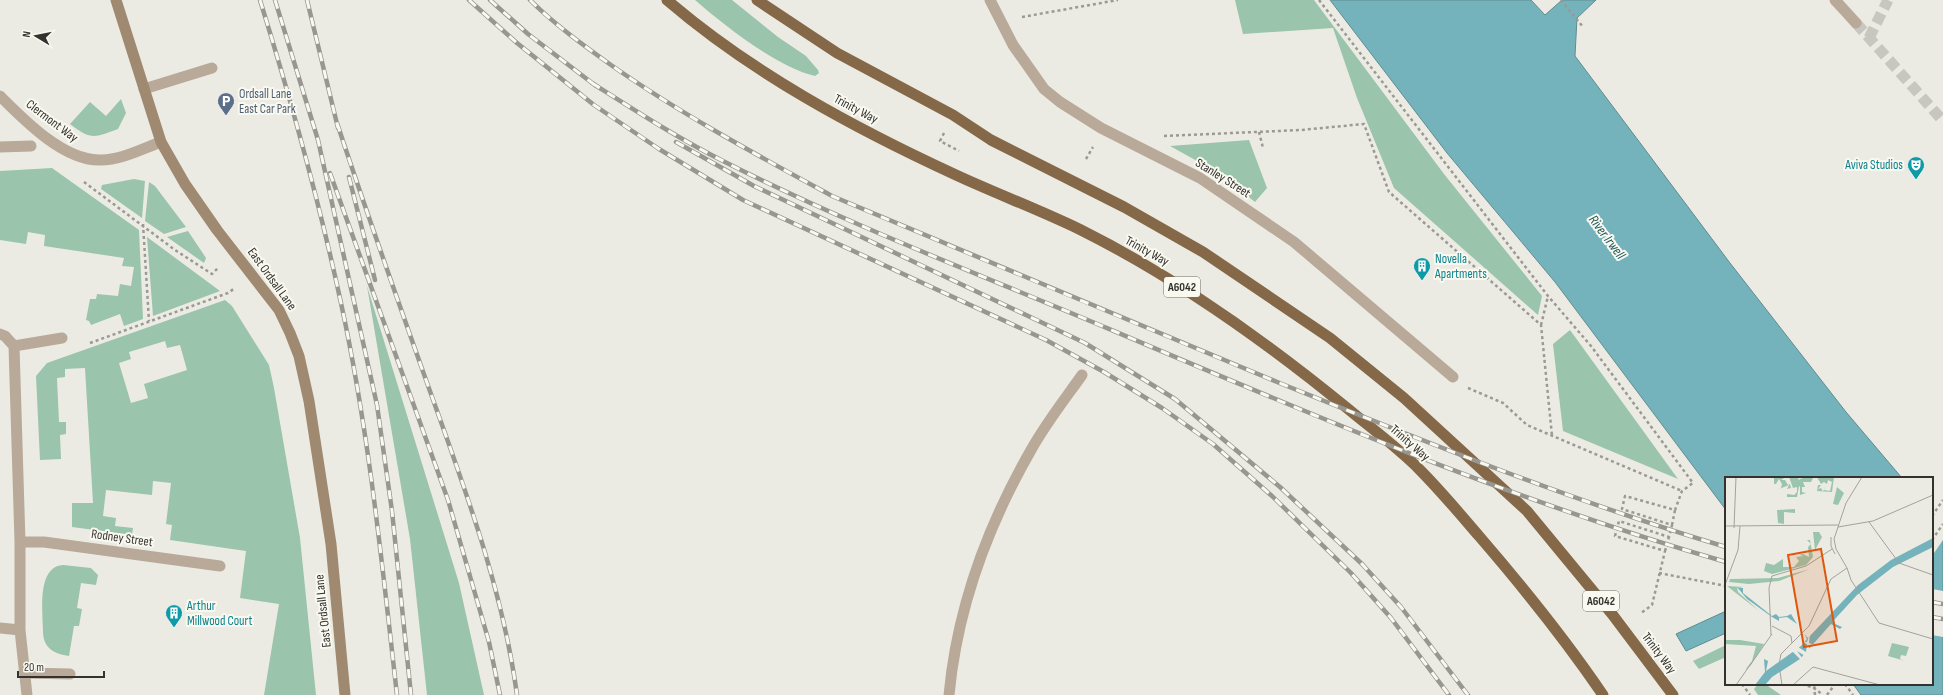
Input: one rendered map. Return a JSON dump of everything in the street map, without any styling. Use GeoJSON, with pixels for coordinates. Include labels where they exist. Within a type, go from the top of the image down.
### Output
{"type":"FeatureCollection","features":[{"type":"Feature","properties":{"kind":"highway","name":"Trinity Way"},"geometry":{"type":"LineString","coordinates":[[667,0],[690,20],[748,62],[813,102],[948,171],[1082,231],[1177,284],[1283,356],[1419,469],[1528,593],[1568,644],[1603,695]]}},
{"type":"Feature","properties":{"kind":"highway","name":"Trinity Way"},"geometry":{"type":"LineString","coordinates":[[757,0],[837,53],[953,115],[991,140],[1124,207],[1203,252],[1330,338],[1404,398],[1527,511],[1612,614],[1673,695]]}},
{"type":"Feature","properties":{"kind":"main road","name":"East Ordsall Lane"},"geometry":{"type":"LineString","coordinates":[[116,0],[161,142],[185,184],[217,230],[279,310],[299,356],[309,401],[331,544],[345,695]]}},
{"type":"Feature","properties":{"kind":"street","name":"Stanley Street"},"geometry":{"type":"LineString","coordinates":[[990,0],[1013,45],[1044,89],[1060,102],[1101,128],[1200,178],[1294,242],[1454,377]]}},
{"type":"Feature","properties":{"kind":"street"},"geometry":{"type":"LineString","coordinates":[[1836,1],[1856,23]]}},
{"type":"Feature","properties":{"kind":"street"},"geometry":{"type":"LineString","coordinates":[[144,89],[212,68]]}},
{"type":"Feature","properties":{"kind":"street","name":"Clermont Way"},"geometry":{"type":"LineString","coordinates":[[0,96],[20,116],[56,144],[79,158],[100,160],[121,156],[161,142]]}},
{"type":"Feature","properties":{"kind":"street"},"geometry":{"type":"LineString","coordinates":[[0,147],[31,146]]}},
{"type":"Feature","properties":{"kind":"street"},"geometry":{"type":"LineString","coordinates":[[0,334],[5,336],[14,346],[20,542],[20,630],[28,695]]}},
{"type":"Feature","properties":{"kind":"street"},"geometry":{"type":"LineString","coordinates":[[14,346],[62,338]]}},
{"type":"Feature","properties":{"kind":"street"},"geometry":{"type":"LineString","coordinates":[[949,695],[960,624],[971,584],[986,544],[1009,492],[1031,449],[1082,375]]}},
{"type":"Feature","properties":{"kind":"street","name":"Rodney Street"},"geometry":{"type":"LineString","coordinates":[[20,542],[44,542],[220,566]]}},
{"type":"Feature","properties":{"kind":"street"},"geometry":{"type":"LineString","coordinates":[[0,628],[20,630]]}},
{"type":"Feature","properties":{"kind":"street"},"geometry":{"type":"LineString","coordinates":[[25,673],[70,674]]}},
{"type":"Feature","properties":{"kind":"path"},"geometry":{"type":"LineString","coordinates":[[1021,17],[1118,0]]}},
{"type":"Feature","properties":{"kind":"path"},"geometry":{"type":"LineString","coordinates":[[1319,0],[1548,296],[1590,346],[1693,483],[1682,491],[1674,510],[1672,525],[1652,605],[1641,613]]}},
{"type":"Feature","properties":{"kind":"path"},"geometry":{"type":"LineString","coordinates":[[1561,0],[1583,27]]}},
{"type":"Feature","properties":{"kind":"path"},"geometry":{"type":"LineString","coordinates":[[1158,136],[1259,132],[1364,124],[1389,192],[1541,325]]}},
{"type":"Feature","properties":{"kind":"path"},"geometry":{"type":"LineString","coordinates":[[945,132],[940,142],[965,154]]}},
{"type":"Feature","properties":{"kind":"path"},"geometry":{"type":"LineString","coordinates":[[1259,132],[1263,148]]}},
{"type":"Feature","properties":{"kind":"path"},"geometry":{"type":"LineString","coordinates":[[84,182],[143,224],[175,250],[212,274],[220,267]]}},
{"type":"Feature","properties":{"kind":"path"},"geometry":{"type":"LineString","coordinates":[[143,224],[149,322]]}},
{"type":"Feature","properties":{"kind":"path"},"geometry":{"type":"LineString","coordinates":[[90,343],[228,293],[236,288]]}},
{"type":"Feature","properties":{"kind":"path"},"geometry":{"type":"LineString","coordinates":[[1548,296],[1541,325],[1552,436]]}},
{"type":"Feature","properties":{"kind":"path"},"geometry":{"type":"LineString","coordinates":[[1454,377],[1470,390],[1504,403],[1527,425],[1682,491]]}},
{"type":"Feature","properties":{"kind":"path"},"geometry":{"type":"LineString","coordinates":[[1672,525],[1622,509],[1625,496],[1674,510]]}},
{"type":"Feature","properties":{"kind":"path"},"geometry":{"type":"LineString","coordinates":[[1933,515],[1943,500]]}},
{"type":"Feature","properties":{"kind":"path"},"geometry":{"type":"LineString","coordinates":[[1665,551],[1615,536],[1619,521],[1669,537]]}},
{"type":"Feature","properties":{"kind":"path"},"geometry":{"type":"LineString","coordinates":[[1933,539],[1943,524]]}},
{"type":"Feature","properties":{"kind":"path"},"geometry":{"type":"LineString","coordinates":[[1659,573],[1725,586]]}},
{"type":"Feature","properties":{"kind":"path"},"geometry":{"type":"LineString","coordinates":[[1743,685],[1750,695]]}},
{"type":"Feature","properties":{"kind":"path"},"geometry":{"type":"LineString","coordinates":[[1805,685],[1814,688],[1823,695]]}},
{"type":"Feature","properties":{"kind":"path"},"geometry":{"type":"LineString","coordinates":[[1827,695],[1834,685]]}},
{"type":"Feature","properties":{"kind":"path"},"geometry":{"type":"LineString","coordinates":[[1847,685],[1853,695]]}},
{"type":"Feature","properties":{"kind":"path"},"geometry":{"type":"LineString","coordinates":[[1814,688],[1816,695]]}},
{"type":"Feature","properties":{"kind":"green space"},"geometry":{"type":"Polygon","coordinates":[[[695,0],[732,0],[778,37],[806,56],[819,73],[815,76],[800,71],[768,55],[721,22],[695,0]]]}},
{"type":"Feature","properties":{"kind":"green space"},"geometry":{"type":"Polygon","coordinates":[[[1235,0],[1314,0],[1444,174],[1542,296],[1538,315],[1394,188],[1357,98],[1333,28],[1243,34],[1235,0]]]}},
{"type":"Feature","properties":{"kind":"green space"},"geometry":{"type":"Polygon","coordinates":[[[121,99],[126,113],[118,129],[98,136],[93,136],[83,133],[70,124],[90,102],[106,116],[121,99]]]}},
{"type":"Feature","properties":{"kind":"green space"},"geometry":{"type":"Polygon","coordinates":[[[1249,140],[1267,188],[1255,202],[1217,172],[1170,146],[1249,140]]]}},
{"type":"Feature","properties":{"kind":"green space"},"geometry":{"type":"Polygon","coordinates":[[[52,168],[139,230],[143,319],[124,326],[120,314],[91,325],[89,321],[86,320],[90,299],[96,299],[97,294],[118,296],[120,284],[131,286],[134,267],[122,266],[124,258],[44,246],[45,235],[28,232],[26,244],[0,240],[0,171],[52,168]]]}},
{"type":"Feature","properties":{"kind":"green space"},"geometry":{"type":"Polygon","coordinates":[[[134,179],[145,181],[142,218],[101,189],[102,185],[134,179]]]}},
{"type":"Feature","properties":{"kind":"green space"},"geometry":{"type":"Polygon","coordinates":[[[149,182],[155,186],[186,227],[164,234],[145,221],[149,182]]]}},
{"type":"Feature","properties":{"kind":"green space"},"geometry":{"type":"Polygon","coordinates":[[[188,231],[206,258],[204,263],[167,237],[188,231]]]}},
{"type":"Feature","properties":{"kind":"green space"},"geometry":{"type":"Polygon","coordinates":[[[147,237],[220,291],[153,316],[147,237]]]}},
{"type":"Feature","properties":{"kind":"green space"},"geometry":{"type":"Polygon","coordinates":[[[367,286],[459,583],[484,695],[427,695],[410,539],[367,286]]]}},
{"type":"Feature","properties":{"kind":"green space"},"geometry":{"type":"Polygon","coordinates":[[[225,300],[232,306],[269,365],[274,388],[300,538],[316,695],[264,695],[279,604],[240,598],[246,551],[170,540],[172,525],[166,524],[171,483],[153,481],[152,495],[106,490],[103,516],[116,518],[115,526],[133,528],[132,535],[72,527],[72,503],[93,503],[85,368],[65,369],[65,377],[57,378],[59,422],[66,422],[66,434],[60,435],[61,459],[40,460],[36,376],[47,363],[225,300]],[[165,341],[129,352],[131,359],[119,363],[131,403],[148,398],[144,384],[187,370],[180,345],[167,348],[165,341]]]}},
{"type":"Feature","properties":{"kind":"green space"},"geometry":{"type":"Polygon","coordinates":[[[1570,330],[1678,479],[1563,431],[1553,344],[1570,330]]]}},
{"type":"Feature","properties":{"kind":"green space"},"geometry":{"type":"Polygon","coordinates":[[[63,565],[91,568],[98,575],[96,585],[81,583],[77,608],[82,609],[79,626],[74,626],[69,656],[59,654],[51,650],[46,643],[43,633],[42,603],[45,582],[48,574],[54,568],[63,565]]]}},
{"type":"Feature","properties":{"kind":"green space"},"geometry":{"type":"Polygon","coordinates":[[[1725,645],[1725,657],[1699,669],[1693,661],[1725,645]]]}},
{"type":"Feature","properties":{"kind":"green space"},"geometry":{"type":"Polygon","coordinates":[[[1757,685],[1766,685],[1781,695],[1758,695],[1754,689],[1757,685]]]}},
{"type":"Feature","properties":{"kind":"water","name":"River Irwell"},"geometry":{"type":"Polygon","coordinates":[[[1330,0],[1531,0],[1545,15],[1562,0],[1596,0],[1577,18],[1575,56],[1730,263],[1846,412],[1901,477],[1725,477],[1725,509],[1555,282],[1447,153],[1330,0]]]}},
{"type":"Feature","properties":{"kind":"water"},"geometry":{"type":"Polygon","coordinates":[[[1933,515],[1943,527],[1943,695],[1861,695],[1854,685],[1933,685],[1933,515]]]}},
{"type":"Feature","properties":{"kind":"water"},"geometry":{"type":"Polygon","coordinates":[[[1725,611],[1725,633],[1686,651],[1676,634],[1725,611]]]}},
{"type":"Feature","properties":{"kind":"pier"},"geometry":{"type":"Polygon","coordinates":[[[1933,513],[1943,524],[1943,540],[1933,555],[1933,513]]]}},
{"type":"Feature","properties":{"kind":"pier"},"geometry":{"type":"Polygon","coordinates":[[[1933,589],[1943,591],[1943,637],[1933,635],[1933,589]]]}},
{"type":"Feature","properties":{"kind":"tunnel"},"geometry":{"type":"LineString","coordinates":[[1869,38],[1888,0]]}},
{"type":"Feature","properties":{"kind":"tunnel"},"geometry":{"type":"LineString","coordinates":[[1856,23],[1943,121]]}},
{"type":"Feature","properties":{"kind":"railway"},"geometry":{"type":"LineString","coordinates":[[260,0],[283,75],[314,189],[351,352],[374,498],[397,695]]}},
{"type":"Feature","properties":{"kind":"railway"},"geometry":{"type":"LineString","coordinates":[[275,0],[318,140],[377,405],[392,511],[411,695]]}},
{"type":"Feature","properties":{"kind":"railway"},"geometry":{"type":"LineString","coordinates":[[307,0],[338,128]]}},
{"type":"Feature","properties":{"kind":"railway"},"geometry":{"type":"LineString","coordinates":[[469,0],[517,43],[594,105],[659,149],[743,200],[1046,340],[1104,372],[1162,408],[1213,444],[1272,496],[1351,573],[1391,618],[1449,695]]}},
{"type":"Feature","properties":{"kind":"railway"},"geometry":{"type":"LineString","coordinates":[[490,0],[528,34],[596,86]]}},
{"type":"Feature","properties":{"kind":"railway"},"geometry":{"type":"LineString","coordinates":[[530,0],[569,34],[638,83],[720,134],[832,196],[1226,361],[1392,428],[1502,471],[1613,511],[1725,547]]}},
{"type":"Feature","properties":{"kind":"railway"},"geometry":{"type":"LineString","coordinates":[[592,83],[674,134],[725,162],[816,206],[908,246],[1251,389],[1407,452],[1565,511],[1645,538],[1725,562]]}},
{"type":"Feature","properties":{"kind":"railway"},"geometry":{"type":"LineString","coordinates":[[337,123],[482,542],[503,618],[517,695]]}},
{"type":"Feature","properties":{"kind":"railway"},"geometry":{"type":"LineString","coordinates":[[676,142],[754,186],[1085,343],[1175,399],[1280,487],[1362,564],[1401,607],[1468,695]]}},
{"type":"Feature","properties":{"kind":"railway"},"geometry":{"type":"LineString","coordinates":[[330,173],[448,500],[489,642],[500,695]]}},
{"type":"Feature","properties":{"kind":"railway"},"geometry":{"type":"LineString","coordinates":[[349,177],[375,280]]}},
{"type":"Feature","properties":{"kind":"railway"},"geometry":{"type":"LineString","coordinates":[[1933,602],[1943,604]]}},
{"type":"Feature","properties":{"kind":"railway"},"geometry":{"type":"LineString","coordinates":[[1933,617],[1943,619]]}},
{"type":"Feature","properties":{"kind":"place","name":"Ordsall Lane East Car Park"},"geometry":{"type":"Point","coordinates":[226,116]}},
{"type":"Feature","properties":{"kind":"place","name":"Aviva Studios"},"geometry":{"type":"Point","coordinates":[1916,180]}},
{"type":"Feature","properties":{"kind":"place","name":"Novella Apartments"},"geometry":{"type":"Point","coordinates":[1422,281]}},
{"type":"Feature","properties":{"kind":"place","name":"Arthur Millwood Court"},"geometry":{"type":"Point","coordinates":[174,628]}}]}
